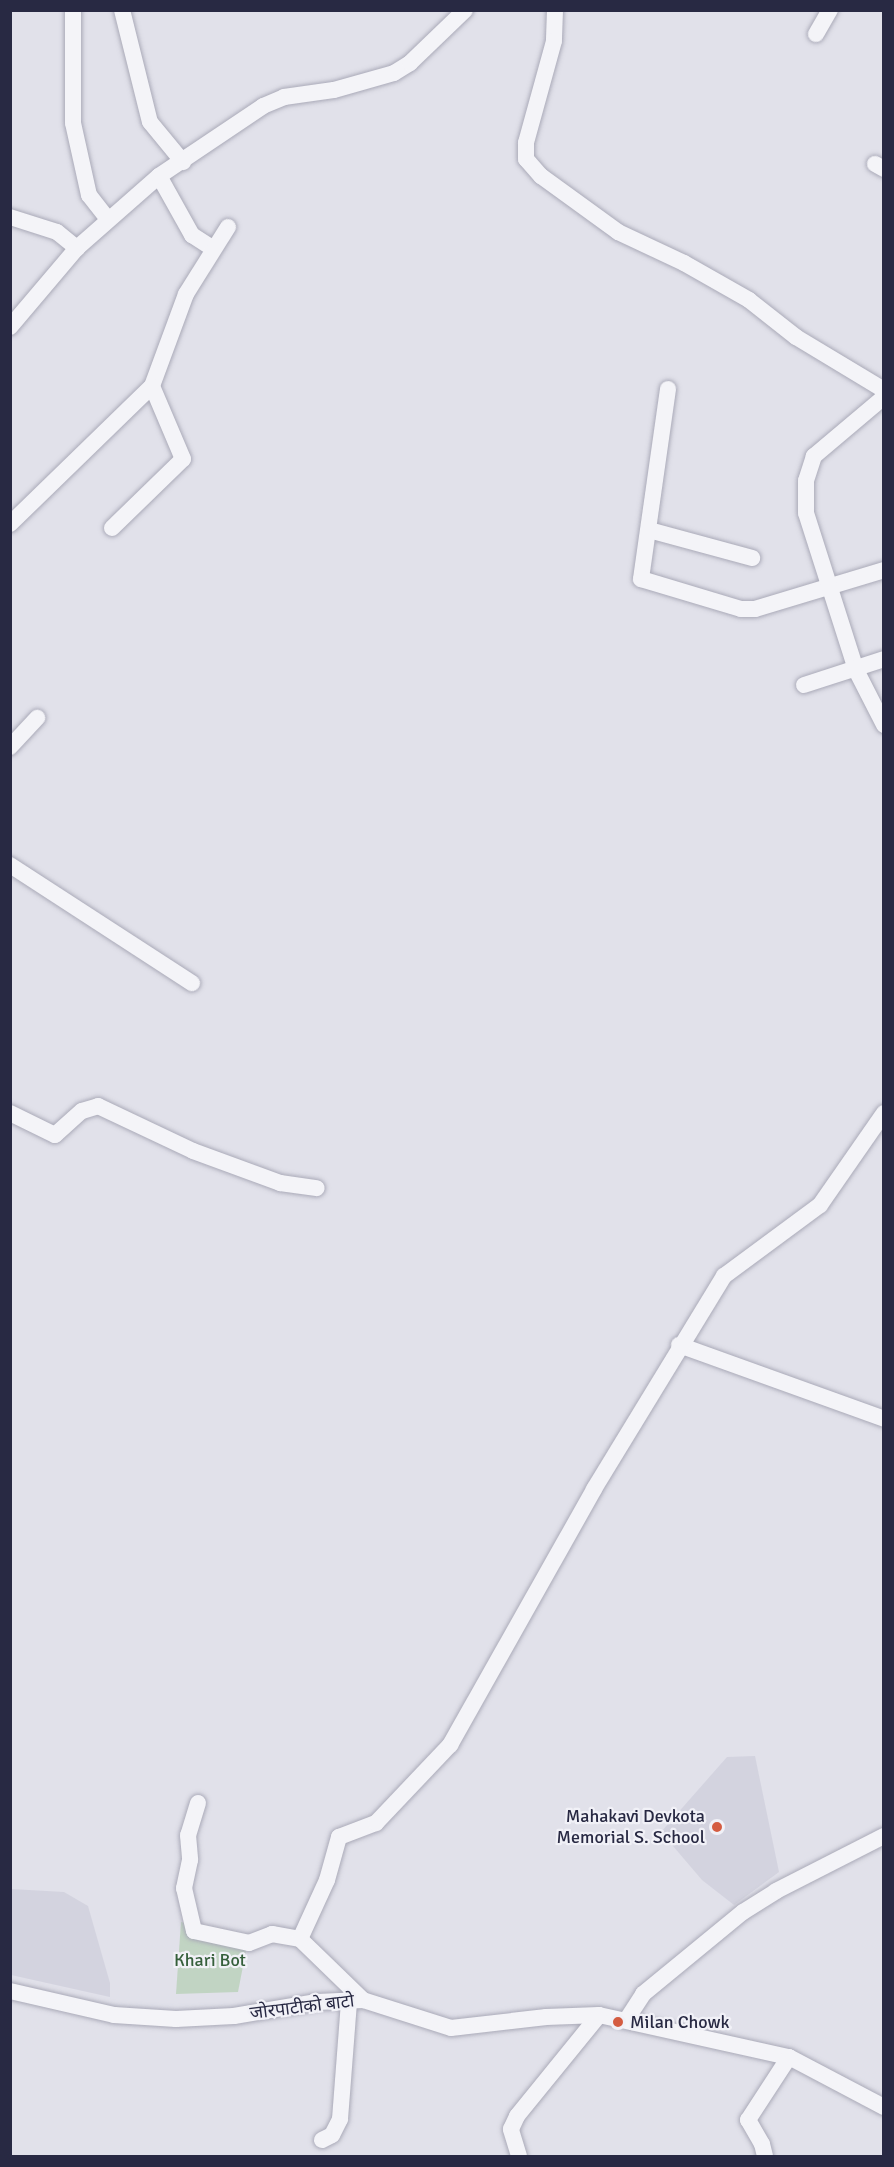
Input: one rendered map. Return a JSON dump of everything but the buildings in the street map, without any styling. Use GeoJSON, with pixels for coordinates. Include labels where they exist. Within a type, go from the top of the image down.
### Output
{"type":"FeatureCollection","features":[{"type":"Feature","properties":{"kind":"street"},"geometry":{"type":"LineString","coordinates":[[73,10],[73,123],[89,195],[108,219]]}},
{"type":"Feature","properties":{"kind":"street"},"geometry":{"type":"LineString","coordinates":[[122,10],[150,122],[183,162]]}},
{"type":"Feature","properties":{"kind":"street"},"geometry":{"type":"LineString","coordinates":[[10,327],[77,248],[159,176],[263,106],[285,97],[334,90],[394,73],[410,63],[465,10]]}},
{"type":"Feature","properties":{"kind":"street"},"geometry":{"type":"LineString","coordinates":[[555,10],[554,41],[526,143],[526,159],[541,176],[618,232],[684,263],[749,300],[796,337],[884,390]]}},
{"type":"Feature","properties":{"kind":"street"},"geometry":{"type":"LineString","coordinates":[[816,34],[830,10]]}},
{"type":"Feature","properties":{"kind":"street"},"geometry":{"type":"LineString","coordinates":[[159,176],[192,236],[212,248]]}},
{"type":"Feature","properties":{"kind":"street"},"geometry":{"type":"LineString","coordinates":[[10,217],[57,232],[77,248]]}},
{"type":"Feature","properties":{"kind":"street"},"geometry":{"type":"LineString","coordinates":[[10,524],[152,386],[186,294],[212,248],[228,227]]}},
{"type":"Feature","properties":{"kind":"street"},"geometry":{"type":"LineString","coordinates":[[112,528],[183,459],[152,386]]}},
{"type":"Feature","properties":{"kind":"street"},"geometry":{"type":"LineString","coordinates":[[668,389],[649,530],[640,574],[644,581],[748,609],[884,570]]}},
{"type":"Feature","properties":{"kind":"street"},"geometry":{"type":"LineString","coordinates":[[884,397],[814,456],[806,481],[806,513],[827,588],[856,670],[884,725]]}},
{"type":"Feature","properties":{"kind":"street"},"geometry":{"type":"LineString","coordinates":[[649,530],[752,558]]}},
{"type":"Feature","properties":{"kind":"street"},"geometry":{"type":"LineString","coordinates":[[804,685],[884,660]]}},
{"type":"Feature","properties":{"kind":"street"},"geometry":{"type":"LineString","coordinates":[[10,747],[37,718]]}},
{"type":"Feature","properties":{"kind":"street"},"geometry":{"type":"LineString","coordinates":[[10,865],[192,983]]}},
{"type":"Feature","properties":{"kind":"street"},"geometry":{"type":"LineString","coordinates":[[10,1113],[55,1135],[82,1112],[98,1106],[193,1151],[280,1183],[317,1188]]}},
{"type":"Feature","properties":{"kind":"street"},"geometry":{"type":"LineString","coordinates":[[300,1939],[327,1880],[334,1845],[339,1837],[376,1823],[450,1745],[680,1345],[724,1276],[820,1205],[884,1113]]}},
{"type":"Feature","properties":{"kind":"street"},"geometry":{"type":"LineString","coordinates":[[680,1345],[884,1419]]}},
{"type":"Feature","properties":{"kind":"street"},"geometry":{"type":"LineString","coordinates":[[198,1803],[188,1835],[190,1860],[183,1888],[194,1930],[249,1943],[272,1934],[300,1939],[356,2001],[340,2119],[332,2135],[322,2140]]}},
{"type":"Feature","properties":{"kind":"street"},"geometry":{"type":"LineString","coordinates":[[627,2019],[643,1994],[743,1912],[776,1891],[884,1836]]}},
{"type":"Feature","properties":{"kind":"street","name":"जोरपाटीको बाटो"},"geometry":{"type":"LineString","coordinates":[[10,1991],[114,2015],[176,2019],[356,2001],[451,2028],[546,2017],[599,2015],[627,2019],[789,2057],[884,2107]]}},
{"type":"Feature","properties":{"kind":"street"},"geometry":{"type":"LineString","coordinates":[[519,2157],[511,2129],[518,2116],[599,2015]]}},
{"type":"Feature","properties":{"kind":"street"},"geometry":{"type":"LineString","coordinates":[[765,2157],[762,2144],[748,2120],[789,2057]]}},
{"type":"Feature","properties":{"kind":"shaded area","name":"Mahakavi Devkota Memorial S. School"},"geometry":{"type":"Polygon","coordinates":[[[755,1756],[779,1872],[734,1905],[702,1880],[661,1832],[727,1757],[755,1756]]]}},
{"type":"Feature","properties":{"kind":"shaded area"},"geometry":{"type":"Polygon","coordinates":[[[11,1889],[64,1892],[88,1906],[110,1983],[110,1997],[11,1975],[11,1889]]]}},
{"type":"Feature","properties":{"kind":"green space","name":"Khari Bot"},"geometry":{"type":"Polygon","coordinates":[[[181,1922],[249,1935],[238,1992],[176,1994],[181,1922]]]}},
{"type":"Feature","properties":{"kind":"place","name":"Mahakavi Devkota Memorial S. School"},"geometry":{"type":"Point","coordinates":[717,1827]}},
{"type":"Feature","properties":{"kind":"place","name":"Milan Chowk"},"geometry":{"type":"Point","coordinates":[618,2022]}}]}
